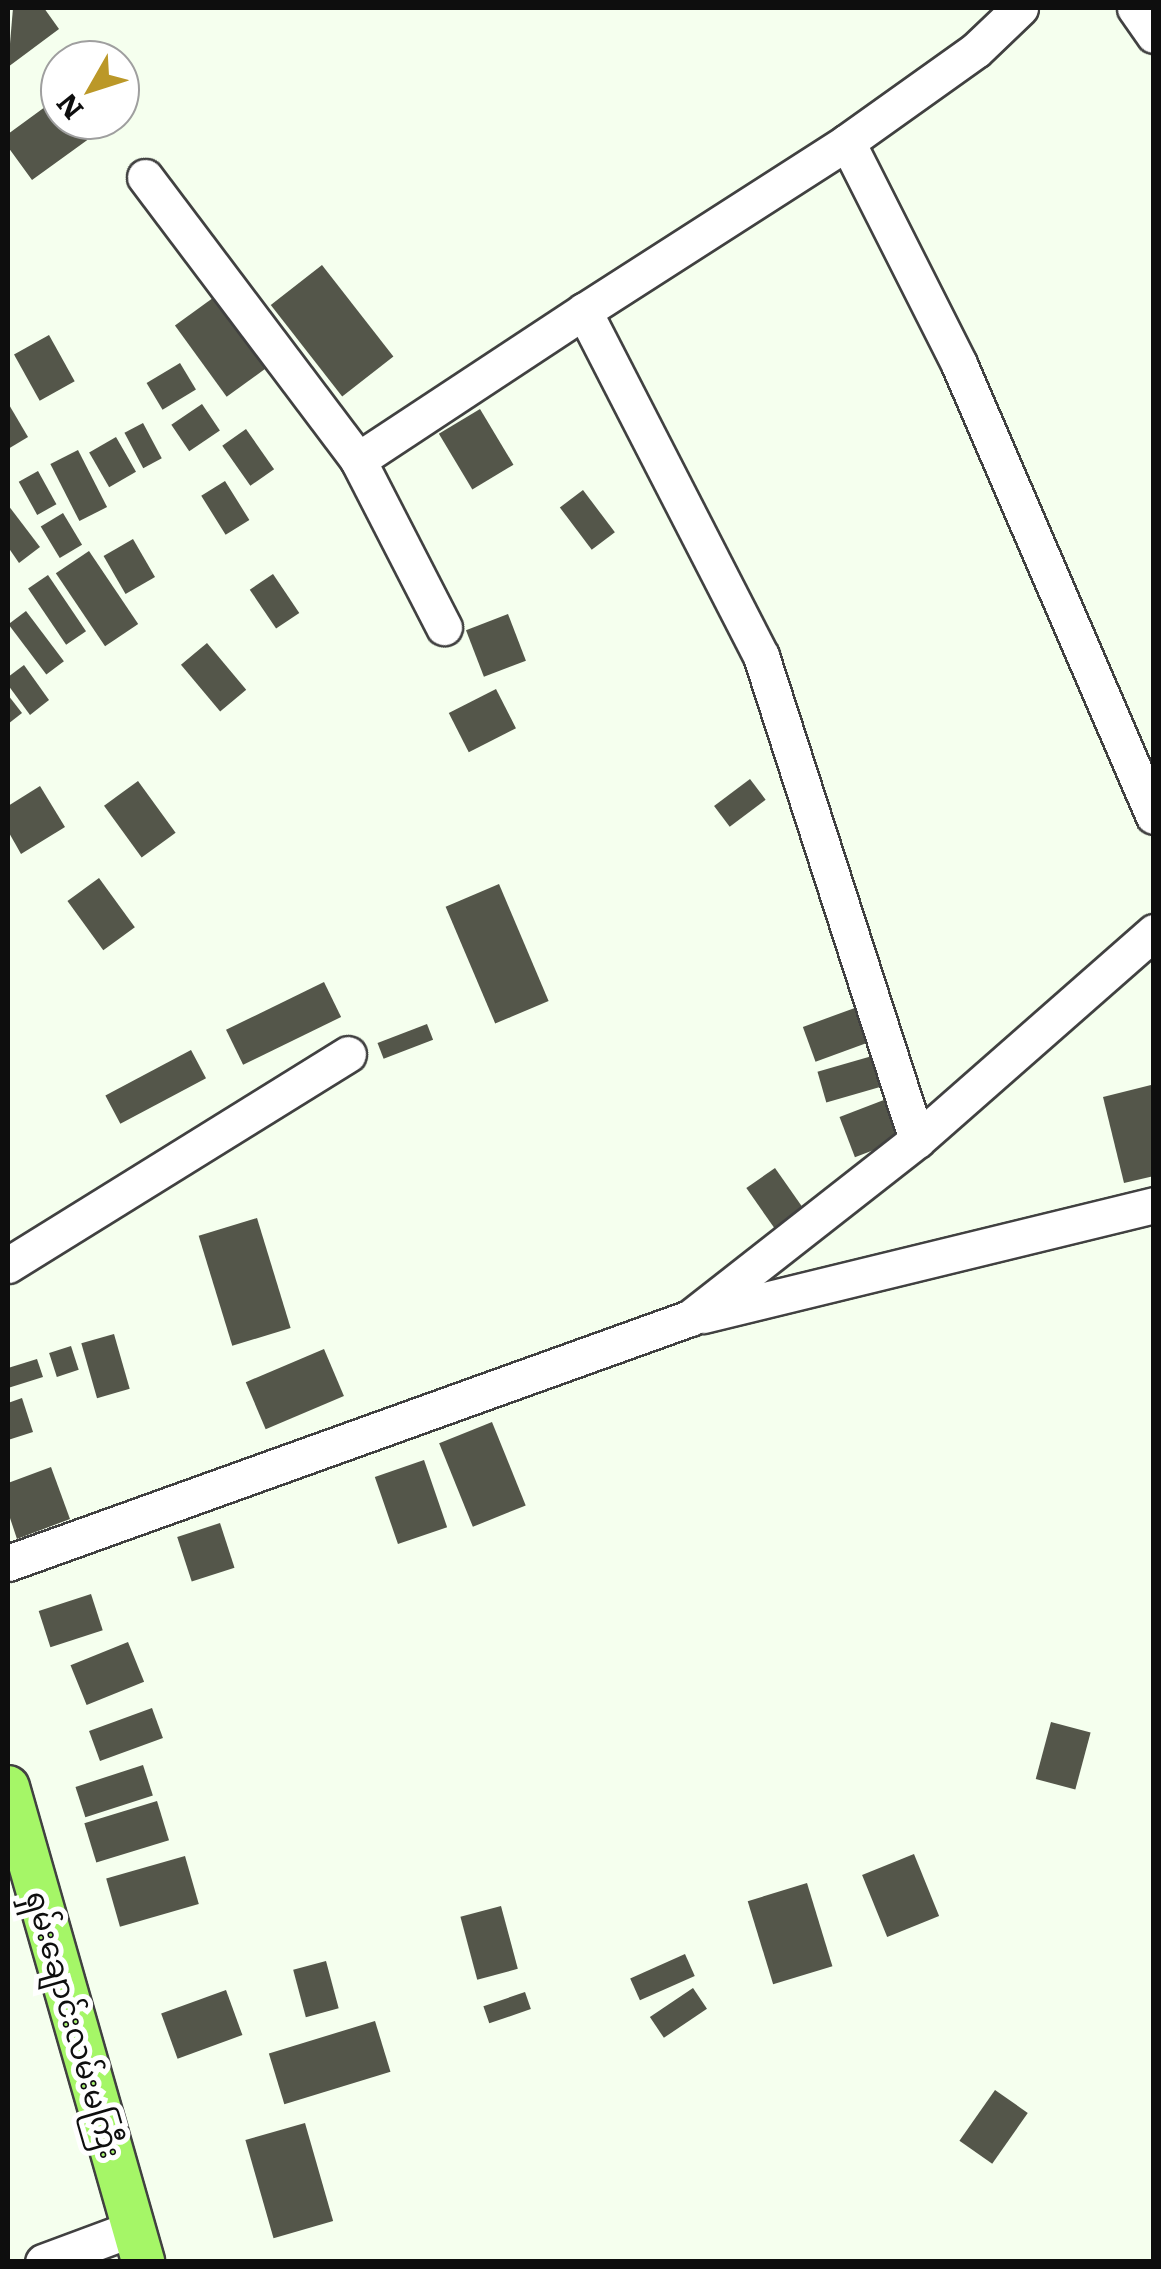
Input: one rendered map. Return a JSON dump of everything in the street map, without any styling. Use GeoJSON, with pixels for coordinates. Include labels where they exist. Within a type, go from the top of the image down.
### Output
{"type":"FeatureCollection","features":[{"type":"Feature","properties":{"kind":"main road","name":"ရှမ်းချောင်းလမ်းမကြီး"},"geometry":{"type":"LineString","coordinates":[[8,1787],[139,2245]]}},
{"type":"Feature","properties":{"kind":"street"},"geometry":{"type":"LineString","coordinates":[[358,460],[847,142],[976,50],[1020,8]]}},
{"type":"Feature","properties":{"kind":"street"},"geometry":{"type":"LineString","coordinates":[[1135,8],[1154,35]]}},
{"type":"Feature","properties":{"kind":"street"},"geometry":{"type":"LineString","coordinates":[[847,142],[959,364],[1154,816]]}},
{"type":"Feature","properties":{"kind":"street"},"geometry":{"type":"LineString","coordinates":[[145,178],[358,460],[444,627]]}},
{"type":"Feature","properties":{"kind":"street"},"geometry":{"type":"LineString","coordinates":[[584,311],[761,656],[917,1140]]}},
{"type":"Feature","properties":{"kind":"street"},"geometry":{"type":"LineString","coordinates":[[690,1318],[917,1140],[1154,932]]}},
{"type":"Feature","properties":{"kind":"street"},"geometry":{"type":"LineString","coordinates":[[8,1265],[348,1054]]}},
{"type":"Feature","properties":{"kind":"street"},"geometry":{"type":"LineString","coordinates":[[8,1563],[690,1318],[1154,1205]]}},
{"type":"Feature","properties":{"kind":"street"},"geometry":{"type":"LineString","coordinates":[[42,2262],[139,2245]]}},
{"type":"Feature","properties":{"kind":"building"},"geometry":{"type":"Polygon","coordinates":[[[13,8],[44,8],[59,29],[8,67],[13,8]]]}},
{"type":"Feature","properties":{"kind":"building"},"geometry":{"type":"Polygon","coordinates":[[[40,111],[40,140],[87,140],[32,180],[8,147],[8,134],[40,111]]]}},
{"type":"Feature","properties":{"kind":"building"},"geometry":{"type":"Polygon","coordinates":[[[322,265],[393,356],[342,396],[271,305],[322,265]]]}},
{"type":"Feature","properties":{"kind":"building"},"geometry":{"type":"Polygon","coordinates":[[[217,295],[269,366],[227,397],[175,326],[217,295]]]}},
{"type":"Feature","properties":{"kind":"building"},"geometry":{"type":"Polygon","coordinates":[[[49,335],[75,381],[40,401],[14,354],[49,335]]]}},
{"type":"Feature","properties":{"kind":"building"},"geometry":{"type":"Polygon","coordinates":[[[180,363],[196,390],[163,410],[147,383],[180,363]]]}},
{"type":"Feature","properties":{"kind":"building"},"geometry":{"type":"Polygon","coordinates":[[[8,403],[28,437],[8,449],[8,403]]]}},
{"type":"Feature","properties":{"kind":"building"},"geometry":{"type":"Polygon","coordinates":[[[202,404],[220,431],[189,451],[171,425],[202,404]]]}},
{"type":"Feature","properties":{"kind":"building"},"geometry":{"type":"Polygon","coordinates":[[[480,409],[513,465],[472,489],[439,434],[480,409]]]}},
{"type":"Feature","properties":{"kind":"building"},"geometry":{"type":"Polygon","coordinates":[[[143,423],[162,458],[143,468],[124,433],[143,423]]]}},
{"type":"Feature","properties":{"kind":"building"},"geometry":{"type":"Polygon","coordinates":[[[246,429],[274,469],[250,486],[222,446],[246,429]]]}},
{"type":"Feature","properties":{"kind":"building"},"geometry":{"type":"Polygon","coordinates":[[[116,437],[136,472],[109,487],[89,453],[116,437]]]}},
{"type":"Feature","properties":{"kind":"building"},"geometry":{"type":"Polygon","coordinates":[[[78,450],[107,507],[79,521],[50,464],[78,450]]]}},
{"type":"Feature","properties":{"kind":"building"},"geometry":{"type":"Polygon","coordinates":[[[38,471],[56,504],[37,515],[19,482],[38,471]]]}},
{"type":"Feature","properties":{"kind":"building"},"geometry":{"type":"Polygon","coordinates":[[[225,481],[249,520],[226,535],[201,496],[225,481]]]}},
{"type":"Feature","properties":{"kind":"building"},"geometry":{"type":"Polygon","coordinates":[[[583,490],[615,532],[592,550],[560,507],[583,490]]]}},
{"type":"Feature","properties":{"kind":"building"},"geometry":{"type":"Polygon","coordinates":[[[8,505],[40,547],[19,563],[8,547],[8,505]]]}},
{"type":"Feature","properties":{"kind":"building"},"geometry":{"type":"Polygon","coordinates":[[[63,513],[82,545],[60,558],[41,526],[63,513]]]}},
{"type":"Feature","properties":{"kind":"building"},"geometry":{"type":"Polygon","coordinates":[[[133,539],[155,577],[126,594],[104,556],[133,539]]]}},
{"type":"Feature","properties":{"kind":"building"},"geometry":{"type":"Polygon","coordinates":[[[89,551],[138,624],[105,646],[56,573],[89,551]]]}},
{"type":"Feature","properties":{"kind":"building"},"geometry":{"type":"Polygon","coordinates":[[[273,574],[299,613],[276,629],[250,590],[273,574]]]}},
{"type":"Feature","properties":{"kind":"building"},"geometry":{"type":"Polygon","coordinates":[[[48,575],[86,631],[66,645],[28,588],[48,575]]]}},
{"type":"Feature","properties":{"kind":"building"},"geometry":{"type":"Polygon","coordinates":[[[26,611],[64,661],[46,675],[8,624],[26,611]]]}},
{"type":"Feature","properties":{"kind":"building"},"geometry":{"type":"Polygon","coordinates":[[[508,614],[526,661],[484,677],[466,630],[508,614]]]}},
{"type":"Feature","properties":{"kind":"building"},"geometry":{"type":"Polygon","coordinates":[[[207,643],[246,690],[220,712],[181,665],[207,643]]]}},
{"type":"Feature","properties":{"kind":"building"},"geometry":{"type":"Polygon","coordinates":[[[24,665],[49,700],[30,715],[8,685],[8,677],[24,665]]]}},
{"type":"Feature","properties":{"kind":"building"},"geometry":{"type":"Polygon","coordinates":[[[496,689],[516,728],[469,752],[449,713],[496,689]]]}},
{"type":"Feature","properties":{"kind":"building"},"geometry":{"type":"Polygon","coordinates":[[[8,695],[22,713],[8,724],[8,695]]]}},
{"type":"Feature","properties":{"kind":"building"},"geometry":{"type":"Polygon","coordinates":[[[750,779],[766,800],[730,827],[714,806],[750,779]]]}},
{"type":"Feature","properties":{"kind":"building"},"geometry":{"type":"Polygon","coordinates":[[[138,781],[176,833],[142,857],[104,806],[138,781]]]}},
{"type":"Feature","properties":{"kind":"building"},"geometry":{"type":"Polygon","coordinates":[[[40,786],[65,827],[21,854],[8,831],[8,806],[40,786]]]}},
{"type":"Feature","properties":{"kind":"building"},"geometry":{"type":"Polygon","coordinates":[[[99,878],[135,927],[103,950],[67,901],[99,878]]]}},
{"type":"Feature","properties":{"kind":"building"},"geometry":{"type":"Polygon","coordinates":[[[499,884],[549,1001],[495,1024],[446,907],[499,884]]]}},
{"type":"Feature","properties":{"kind":"building"},"geometry":{"type":"Polygon","coordinates":[[[324,982],[341,1017],[243,1065],[226,1030],[324,982]]]}},
{"type":"Feature","properties":{"kind":"building"},"geometry":{"type":"Polygon","coordinates":[[[863,1005],[876,1040],[816,1062],[803,1027],[863,1005]]]}},
{"type":"Feature","properties":{"kind":"building"},"geometry":{"type":"Polygon","coordinates":[[[427,1024],[433,1040],[384,1059],[378,1043],[427,1024]]]}},
{"type":"Feature","properties":{"kind":"building"},"geometry":{"type":"Polygon","coordinates":[[[191,1050],[206,1078],[120,1124],[105,1096],[191,1050]]]}},
{"type":"Feature","properties":{"kind":"building"},"geometry":{"type":"Polygon","coordinates":[[[879,1054],[888,1085],[826,1102],[817,1072],[879,1054]]]}},
{"type":"Feature","properties":{"kind":"building"},"geometry":{"type":"Polygon","coordinates":[[[1151,1085],[1154,1176],[1124,1183],[1103,1097],[1151,1085]]]}},
{"type":"Feature","properties":{"kind":"building"},"geometry":{"type":"Polygon","coordinates":[[[889,1098],[904,1138],[855,1157],[840,1117],[889,1098]]]}},
{"type":"Feature","properties":{"kind":"building"},"geometry":{"type":"Polygon","coordinates":[[[775,1168],[804,1210],[776,1230],[746,1188],[775,1168]]]}},
{"type":"Feature","properties":{"kind":"building"},"geometry":{"type":"Polygon","coordinates":[[[257,1218],[291,1328],[232,1346],[199,1236],[257,1218]]]}},
{"type":"Feature","properties":{"kind":"building"},"geometry":{"type":"Polygon","coordinates":[[[114,1334],[130,1389],[97,1398],[81,1343],[114,1334]]]}},
{"type":"Feature","properties":{"kind":"building"},"geometry":{"type":"Polygon","coordinates":[[[71,1346],[79,1370],[57,1377],[49,1353],[71,1346]]]}},
{"type":"Feature","properties":{"kind":"building"},"geometry":{"type":"Polygon","coordinates":[[[324,1349],[344,1396],[266,1429],[246,1382],[324,1349]]]}},
{"type":"Feature","properties":{"kind":"building"},"geometry":{"type":"Polygon","coordinates":[[[37,1359],[43,1377],[8,1388],[8,1368],[37,1359]]]}},
{"type":"Feature","properties":{"kind":"building"},"geometry":{"type":"Polygon","coordinates":[[[22,1398],[33,1432],[8,1440],[8,1403],[22,1398]]]}},
{"type":"Feature","properties":{"kind":"building"},"geometry":{"type":"Polygon","coordinates":[[[492,1422],[526,1505],[473,1527],[439,1443],[492,1422]]]}},
{"type":"Feature","properties":{"kind":"building"},"geometry":{"type":"Polygon","coordinates":[[[424,1460],[447,1527],[398,1544],[375,1477],[424,1460]]]}},
{"type":"Feature","properties":{"kind":"building"},"geometry":{"type":"Polygon","coordinates":[[[51,1467],[70,1519],[17,1539],[8,1512],[8,1483],[51,1467]]]}},
{"type":"Feature","properties":{"kind":"building"},"geometry":{"type":"Polygon","coordinates":[[[220,1523],[235,1568],[192,1582],[177,1537],[220,1523]]]}},
{"type":"Feature","properties":{"kind":"building"},"geometry":{"type":"Polygon","coordinates":[[[91,1594],[103,1630],[50,1647],[39,1611],[91,1594]]]}},
{"type":"Feature","properties":{"kind":"building"},"geometry":{"type":"Polygon","coordinates":[[[128,1642],[144,1682],[87,1705],[71,1665],[128,1642]]]}},
{"type":"Feature","properties":{"kind":"building"},"geometry":{"type":"Polygon","coordinates":[[[152,1708],[163,1738],[100,1761],[89,1731],[152,1708]]]}},
{"type":"Feature","properties":{"kind":"building"},"geometry":{"type":"Polygon","coordinates":[[[1051,1722],[1091,1733],[1075,1790],[1036,1779],[1051,1722]]]}},
{"type":"Feature","properties":{"kind":"building"},"geometry":{"type":"Polygon","coordinates":[[[143,1765],[153,1795],[85,1817],[75,1787],[143,1765]]]}},
{"type":"Feature","properties":{"kind":"building"},"geometry":{"type":"Polygon","coordinates":[[[157,1801],[169,1840],[96,1862],[84,1823],[157,1801]]]}},
{"type":"Feature","properties":{"kind":"building"},"geometry":{"type":"Polygon","coordinates":[[[914,1854],[939,1916],[887,1937],[862,1875],[914,1854]]]}},
{"type":"Feature","properties":{"kind":"building"},"geometry":{"type":"Polygon","coordinates":[[[185,1856],[199,1904],[120,1927],[106,1879],[185,1856]]]}},
{"type":"Feature","properties":{"kind":"building"},"geometry":{"type":"Polygon","coordinates":[[[807,1883],[832,1966],[773,1984],[748,1901],[807,1883]]]}},
{"type":"Feature","properties":{"kind":"building"},"geometry":{"type":"Polygon","coordinates":[[[501,1906],[518,1969],[477,1980],[460,1917],[501,1906]]]}},
{"type":"Feature","properties":{"kind":"building"},"geometry":{"type":"Polygon","coordinates":[[[685,1954],[695,1976],[640,2000],[630,1978],[685,1954]]]}},
{"type":"Feature","properties":{"kind":"building"},"geometry":{"type":"Polygon","coordinates":[[[326,1961],[339,2008],[306,2017],[293,1970],[326,1961]]]}},
{"type":"Feature","properties":{"kind":"building"},"geometry":{"type":"Polygon","coordinates":[[[693,1988],[707,2009],[664,2038],[650,2017],[693,1988]]]}},
{"type":"Feature","properties":{"kind":"building"},"geometry":{"type":"Polygon","coordinates":[[[226,1990],[242,2035],[178,2059],[161,2014],[226,1990]]]}},
{"type":"Feature","properties":{"kind":"building"},"geometry":{"type":"Polygon","coordinates":[[[525,1992],[531,2009],[489,2023],[483,2006],[525,1992]]]}},
{"type":"Feature","properties":{"kind":"building"},"geometry":{"type":"Polygon","coordinates":[[[375,2021],[390,2072],[284,2104],[269,2053],[375,2021]]]}},
{"type":"Feature","properties":{"kind":"building"},"geometry":{"type":"Polygon","coordinates":[[[995,2090],[1028,2113],[992,2164],[959,2141],[995,2090]]]}},
{"type":"Feature","properties":{"kind":"building"},"geometry":{"type":"Polygon","coordinates":[[[305,2123],[333,2221],[274,2238],[245,2140],[305,2123]]]}}]}
